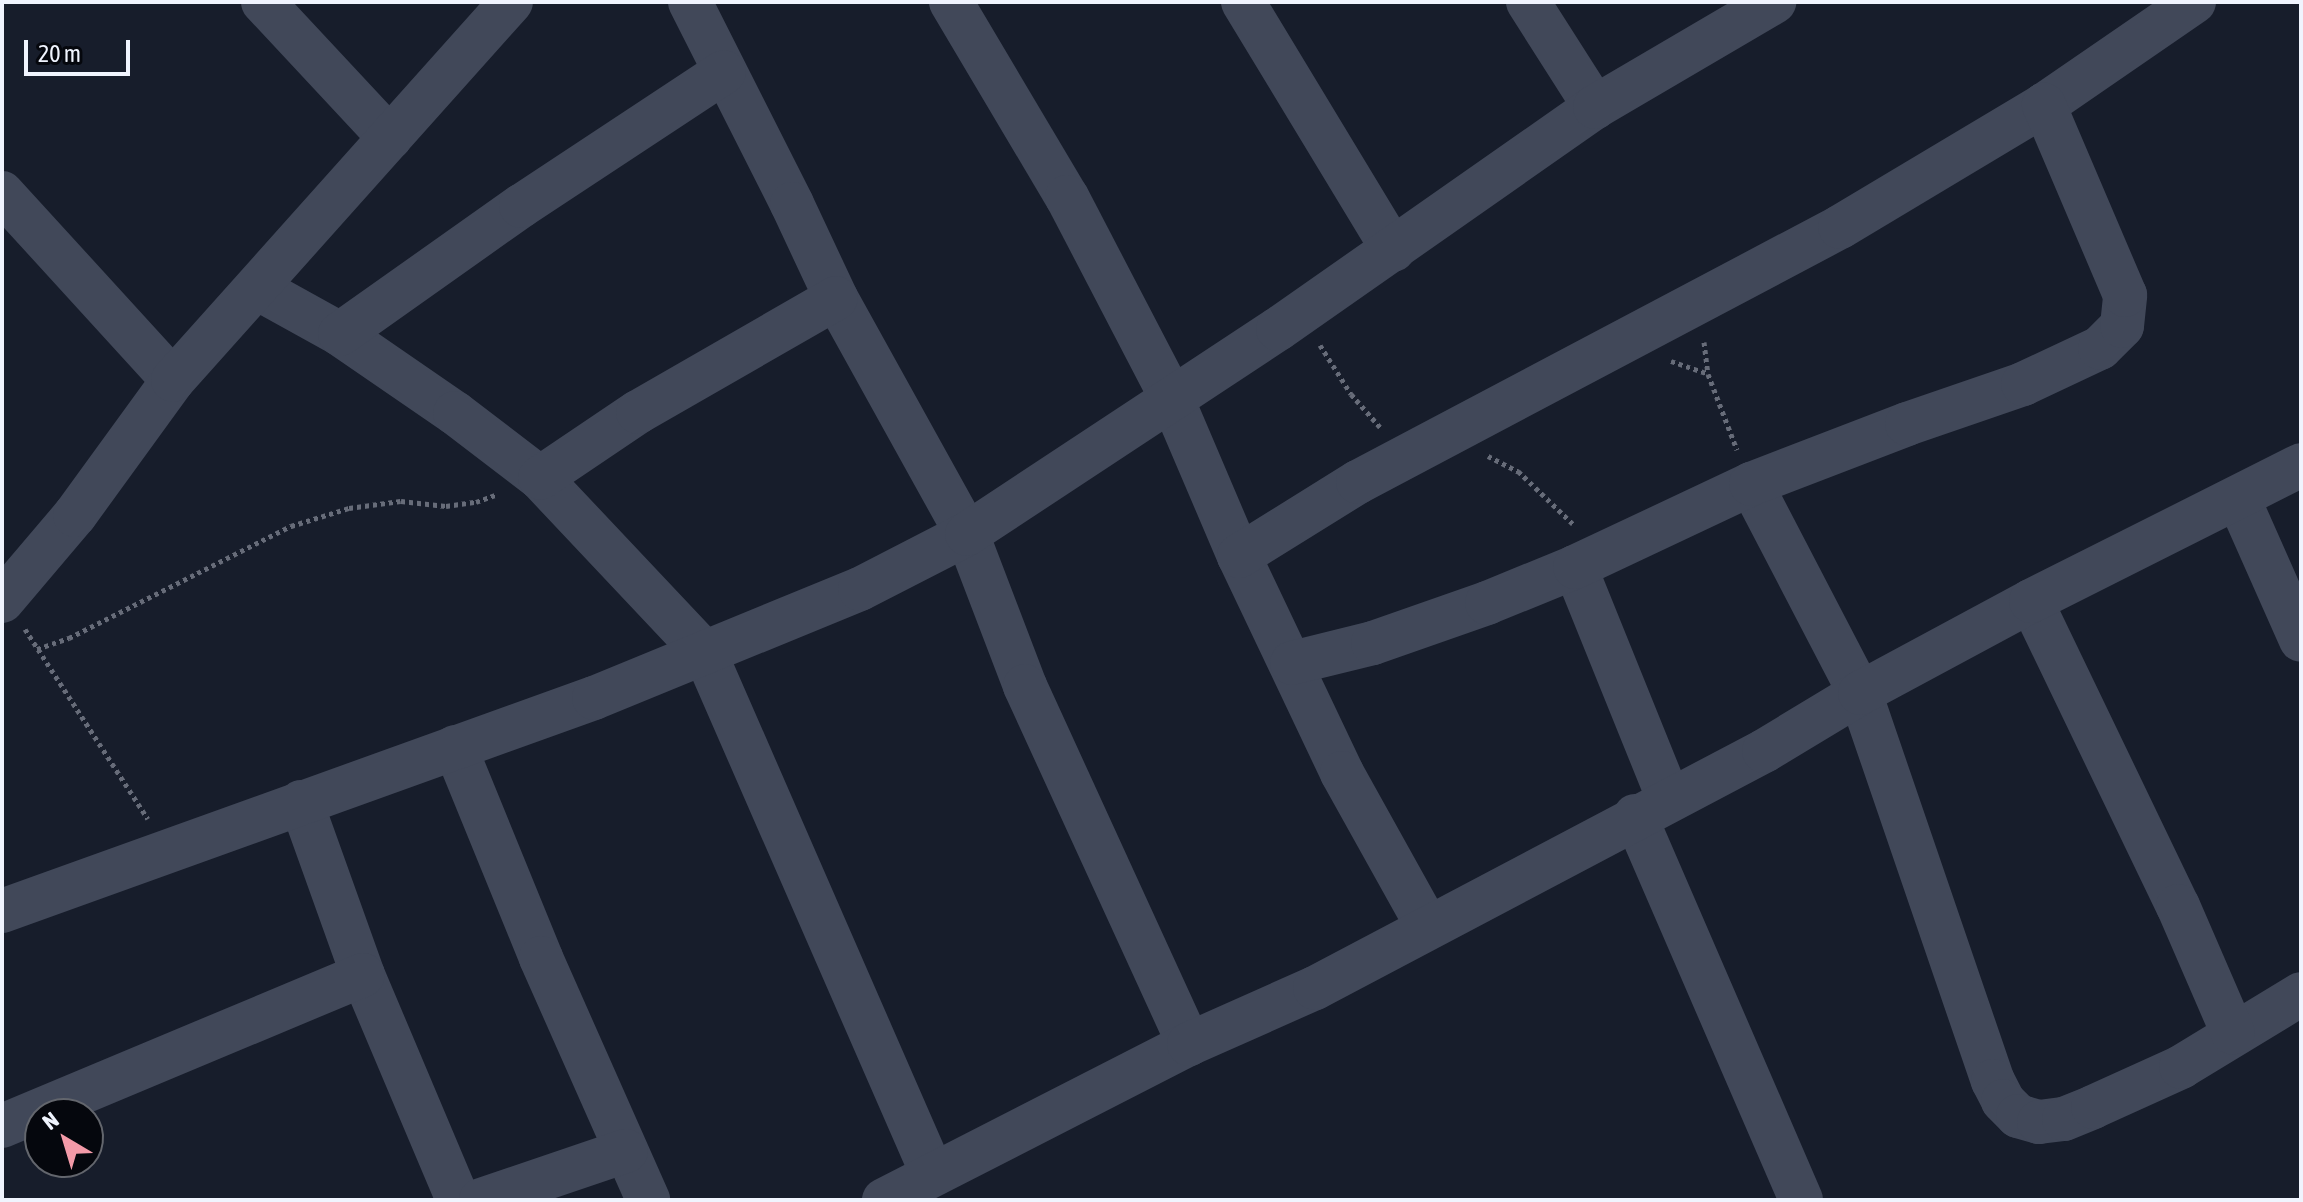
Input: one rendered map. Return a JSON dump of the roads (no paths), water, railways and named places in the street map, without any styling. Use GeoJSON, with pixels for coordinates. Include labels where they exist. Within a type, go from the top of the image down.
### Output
{"type":"FeatureCollection","features":[{"type":"Feature","properties":{"kind":"street"},"geometry":{"type":"LineString","coordinates":[[263,2],[390,138]]}},
{"type":"Feature","properties":{"kind":"street"},"geometry":{"type":"LineString","coordinates":[[5,598],[75,515],[173,380],[511,2]]}},
{"type":"Feature","properties":{"kind":"street"},"geometry":{"type":"LineString","coordinates":[[690,2],[836,298],[967,534],[1025,686],[1189,1044]]}},
{"type":"Feature","properties":{"kind":"street"},"geometry":{"type":"LineString","coordinates":[[951,2],[1067,197],[1172,399],[1239,556],[1342,773],[1427,926]]}},
{"type":"Feature","properties":{"kind":"street"},"geometry":{"type":"LineString","coordinates":[[1243,2],[1393,250]]}},
{"type":"Feature","properties":{"kind":"street"},"geometry":{"type":"LineString","coordinates":[[1528,2],[1595,107]]}},
{"type":"Feature","properties":{"kind":"street"},"geometry":{"type":"LineString","coordinates":[[2,911],[594,698],[860,589],[967,534],[1393,250],[1448,208],[1595,107],[1774,2]]}},
{"type":"Feature","properties":{"kind":"street"},"geometry":{"type":"LineString","coordinates":[[1239,556],[1358,482],[1840,227],[2044,105],[2194,2]]}},
{"type":"Feature","properties":{"kind":"street"},"geometry":{"type":"LineString","coordinates":[[340,334],[521,206],[724,72]]}},
{"type":"Feature","properties":{"kind":"street"},"geometry":{"type":"LineString","coordinates":[[1292,663],[1419,628],[1575,567],[1751,484],[1907,424],[2023,384],[2100,348],[2113,338],[2126,314],[2125,295],[2044,105]]}},
{"type":"Feature","properties":{"kind":"street"},"geometry":{"type":"LineString","coordinates":[[2,193],[173,380]]}},
{"type":"Feature","properties":{"kind":"street"},"geometry":{"type":"LineString","coordinates":[[257,288],[340,334],[455,413],[540,478],[705,653],[932,1173]]}},
{"type":"Feature","properties":{"kind":"street"},"geometry":{"type":"LineString","coordinates":[[540,478],[638,412],[836,298]]}},
{"type":"Feature","properties":{"kind":"street"},"geometry":{"type":"LineString","coordinates":[[884,1200],[1189,1044],[1315,988],[1427,926],[1764,751],[1860,693],[2125,551],[2301,465]]}},
{"type":"Feature","properties":{"kind":"street"},"geometry":{"type":"LineString","coordinates":[[1751,484],[1860,693],[1993,1081],[2003,1101],[2018,1116],[2039,1122],[2064,1119],[2181,1067],[2301,994]]}},
{"type":"Feature","properties":{"kind":"street"},"geometry":{"type":"LineString","coordinates":[[2238,498],[2301,640]]}},
{"type":"Feature","properties":{"kind":"street"},"geometry":{"type":"LineString","coordinates":[[1575,567],[1652,808],[1801,1200]]}},
{"type":"Feature","properties":{"kind":"street"},"geometry":{"type":"LineString","coordinates":[[2031,601],[2166,880],[2233,1033]]}},
{"type":"Feature","properties":{"kind":"street"},"geometry":{"type":"LineString","coordinates":[[455,747],[541,958],[648,1200]]}},
{"type":"Feature","properties":{"kind":"street"},"geometry":{"type":"LineString","coordinates":[[301,802],[363,975],[458,1200]]}},
{"type":"Feature","properties":{"kind":"street"},"geometry":{"type":"LineString","coordinates":[[2,1126],[363,975]]}},
{"type":"Feature","properties":{"kind":"street"},"geometry":{"type":"LineString","coordinates":[[481,1200],[626,1151]]}}]}
